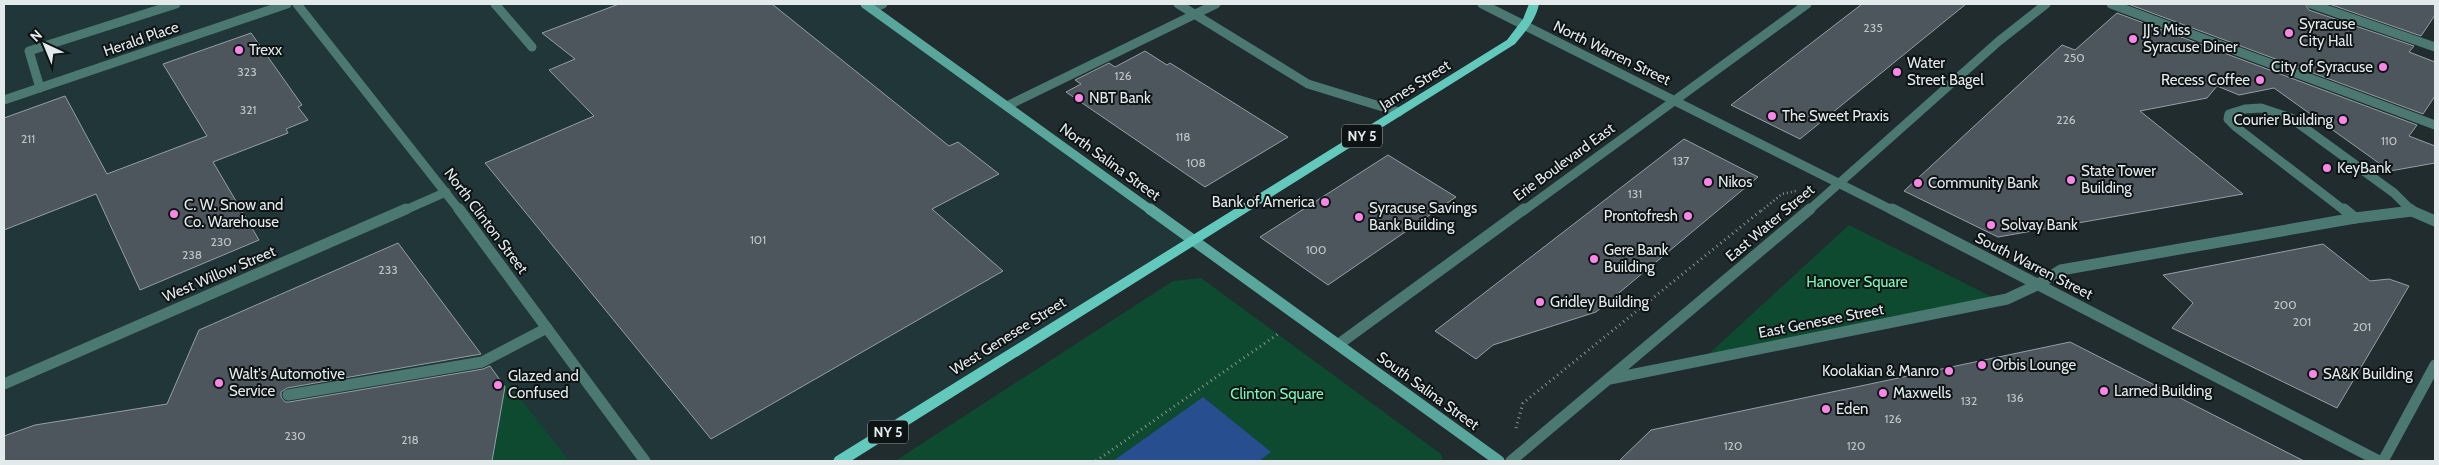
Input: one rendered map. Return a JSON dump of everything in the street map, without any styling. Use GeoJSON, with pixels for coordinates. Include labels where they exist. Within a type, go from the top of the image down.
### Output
{"type":"FeatureCollection","features":[{"type":"Feature","properties":{"kind":"main road","name":"James Street"},"geometry":{"type":"LineString","coordinates":[[1195,241],[1511,42],[1525,25],[1533,11],[1534,4]]}},
{"type":"Feature","properties":{"kind":"main road","name":"North Salina Street"},"geometry":{"type":"LineString","coordinates":[[868,6],[1339,344]]}},
{"type":"Feature","properties":{"kind":"main road","name":"West Genesee Street"},"geometry":{"type":"LineString","coordinates":[[840,461],[1195,241]]}},
{"type":"Feature","properties":{"kind":"main road","name":"South Salina Street"},"geometry":{"type":"LineString","coordinates":[[1339,344],[1499,461]]}},
{"type":"Feature","properties":{"kind":"street"},"geometry":{"type":"LineString","coordinates":[[40,88],[29,52],[176,4]]}},
{"type":"Feature","properties":{"kind":"street","name":"Herald Place"},"geometry":{"type":"LineString","coordinates":[[4,100],[287,4]]}},
{"type":"Feature","properties":{"kind":"street","name":"North Clinton Street"},"geometry":{"type":"LineString","coordinates":[[297,4],[446,192],[645,461]]}},
{"type":"Feature","properties":{"kind":"street"},"geometry":{"type":"LineString","coordinates":[[495,4],[532,47]]}},
{"type":"Feature","properties":{"kind":"street"},"geometry":{"type":"LineString","coordinates":[[868,6],[883,4]]}},
{"type":"Feature","properties":{"kind":"street"},"geometry":{"type":"LineString","coordinates":[[1178,4],[1308,84],[1399,112]]}},
{"type":"Feature","properties":{"kind":"street"},"geometry":{"type":"LineString","coordinates":[[1007,106],[1216,4]]}},
{"type":"Feature","properties":{"kind":"street","name":"North Warren Street"},"geometry":{"type":"LineString","coordinates":[[1482,4],[1675,100]]}},
{"type":"Feature","properties":{"kind":"street","name":"Erie Boulevard East"},"geometry":{"type":"LineString","coordinates":[[1339,344],[1807,4]]}},
{"type":"Feature","properties":{"kind":"street","name":"East Water Street"},"geometry":{"type":"LineString","coordinates":[[1511,461],[1841,183],[1999,41],[2046,4]]}},
{"type":"Feature","properties":{"kind":"street"},"geometry":{"type":"LineString","coordinates":[[2111,4],[2435,125]]}},
{"type":"Feature","properties":{"kind":"street"},"geometry":{"type":"LineString","coordinates":[[2311,4],[2435,47]]}},
{"type":"Feature","properties":{"kind":"street","name":"South Warren Street"},"geometry":{"type":"LineString","coordinates":[[1675,100],[1841,183],[2381,461]]}},
{"type":"Feature","properties":{"kind":"street"},"geometry":{"type":"LineString","coordinates":[[2412,211],[2355,218],[2236,127],[2228,119],[2229,114],[2238,110],[2260,107],[2278,111],[2292,118],[2394,193],[2412,211],[2435,221]]}},
{"type":"Feature","properties":{"kind":"street","name":"West Willow Street"},"geometry":{"type":"LineString","coordinates":[[4,384],[446,192]]}},
{"type":"Feature","properties":{"kind":"street","name":"East Genesee Street"},"geometry":{"type":"LineString","coordinates":[[1609,380],[2007,299],[2037,285],[2061,270],[2355,218]]}},
{"type":"Feature","properties":{"kind":"street"},"geometry":{"type":"LineString","coordinates":[[288,395],[482,362],[547,328]]}},
{"type":"Feature","properties":{"kind":"street"},"geometry":{"type":"LineString","coordinates":[[2381,461],[2435,365]]}},
{"type":"Feature","properties":{"kind":"path"},"geometry":{"type":"LineString","coordinates":[[1514,436],[1523,403],[1782,194],[1798,191]]}},
{"type":"Feature","properties":{"kind":"path"},"geometry":{"type":"LineString","coordinates":[[1096,461],[1278,334]]}},
{"type":"Feature","properties":{"kind":"shaded area"},"geometry":{"type":"Polygon","coordinates":[[[4,4],[867,4],[1195,241],[840,461],[4,461],[4,4]]]}},
{"type":"Feature","properties":{"kind":"green space","name":"Hanover Square"},"geometry":{"type":"Polygon","coordinates":[[[1849,225],[2000,301],[1701,361],[1849,225]]]}},
{"type":"Feature","properties":{"kind":"green space","name":"Clinton Square"},"geometry":{"type":"Polygon","coordinates":[[[1201,278],[1441,454],[1443,461],[1259,461],[1270,452],[1203,397],[1113,461],[895,461],[1173,281],[1201,278]]]}},
{"type":"Feature","properties":{"kind":"green space"},"geometry":{"type":"Polygon","coordinates":[[[506,380],[569,461],[492,461],[506,380]]]}},
{"type":"Feature","properties":{"kind":"water"},"geometry":{"type":"Polygon","coordinates":[[[1203,397],[1271,452],[1259,461],[1113,461],[1203,397]]]}},
{"type":"Feature","properties":{"kind":"building"},"geometry":{"type":"Polygon","coordinates":[[[619,4],[772,4],[949,146],[958,142],[999,174],[932,209],[1003,271],[711,439],[485,163],[594,116],[549,70],[575,59],[542,33],[619,4]]]}},
{"type":"Feature","properties":{"kind":"building"},"geometry":{"type":"Polygon","coordinates":[[[1862,4],[1966,4],[1800,139],[1731,105],[1862,4]]]}},
{"type":"Feature","properties":{"kind":"building","name":"Syracuse City Hall"},"geometry":{"type":"Polygon","coordinates":[[[2128,4],[2305,4],[2309,10],[2414,46],[2409,52],[2435,62],[2435,96],[2423,114],[2128,4]]]}},
{"type":"Feature","properties":{"kind":"building"},"geometry":{"type":"Polygon","coordinates":[[[2329,4],[2435,4],[2435,15],[2421,36],[2329,4]]]}},
{"type":"Feature","properties":{"kind":"building"},"geometry":{"type":"Polygon","coordinates":[[[2117,13],[2417,125],[2409,136],[2435,146],[2435,163],[2390,171],[2274,88],[2239,95],[2217,86],[2207,98],[2140,111],[2243,194],[1998,237],[1904,191],[2062,45],[2075,50],[2117,13]]]}},
{"type":"Feature","properties":{"kind":"building"},"geometry":{"type":"Polygon","coordinates":[[[251,33],[302,105],[298,107],[308,120],[286,129],[288,133],[213,162],[259,240],[140,290],[96,194],[4,230],[4,118],[65,96],[107,174],[207,136],[163,64],[251,33]]]}},
{"type":"Feature","properties":{"kind":"building"},"geometry":{"type":"Polygon","coordinates":[[[1145,51],[1167,65],[1170,63],[1288,137],[1205,187],[1066,92],[1081,84],[1075,80],[1109,63],[1115,67],[1145,51]]]}},
{"type":"Feature","properties":{"kind":"building"},"geometry":{"type":"Polygon","coordinates":[[[1684,139],[1758,177],[1596,312],[1493,345],[1476,359],[1435,331],[1684,139]]]}},
{"type":"Feature","properties":{"kind":"building","name":"Syracuse Savings Bank Building"},"geometry":{"type":"Polygon","coordinates":[[[1388,155],[1456,197],[1328,285],[1260,237],[1388,155]]]}},
{"type":"Feature","properties":{"kind":"building"},"geometry":{"type":"Polygon","coordinates":[[[398,243],[481,354],[287,388],[281,392],[281,397],[285,402],[289,402],[483,369],[490,366],[505,387],[492,461],[4,461],[4,436],[35,425],[167,404],[199,330],[398,243]]]}},
{"type":"Feature","properties":{"kind":"building","name":"SA&K Building"},"geometry":{"type":"Polygon","coordinates":[[[2323,244],[2370,281],[2389,279],[2409,286],[2337,408],[2172,328],[2193,303],[2163,275],[2323,244]]]}},
{"type":"Feature","properties":{"kind":"building"},"geometry":{"type":"Polygon","coordinates":[[[2070,342],[2304,461],[1619,461],[1651,430],[2070,342]]]}},
{"type":"Feature","properties":{"kind":"place","name":"Syracuse City Hall"},"geometry":{"type":"Point","coordinates":[2289,33]}},
{"type":"Feature","properties":{"kind":"place","name":"JJ's Miss Syracuse Diner"},"geometry":{"type":"Point","coordinates":[2133,39]}},
{"type":"Feature","properties":{"kind":"place","name":"Trexx"},"geometry":{"type":"Point","coordinates":[239,50]}},
{"type":"Feature","properties":{"kind":"place","name":"City of Syracuse"},"geometry":{"type":"Point","coordinates":[2383,67]}},
{"type":"Feature","properties":{"kind":"place","name":"Water Street Bagel"},"geometry":{"type":"Point","coordinates":[1897,72]}},
{"type":"Feature","properties":{"kind":"place","name":"Recess Coffee"},"geometry":{"type":"Point","coordinates":[2260,80]}},
{"type":"Feature","properties":{"kind":"place","name":"NBT Bank"},"geometry":{"type":"Point","coordinates":[1079,98]}},
{"type":"Feature","properties":{"kind":"place","name":"The Sweet Praxis"},"geometry":{"type":"Point","coordinates":[1772,116]}},
{"type":"Feature","properties":{"kind":"place","name":"Courier Building"},"geometry":{"type":"Point","coordinates":[2343,120]}},
{"type":"Feature","properties":{"kind":"place","name":"KeyBank"},"geometry":{"type":"Point","coordinates":[2327,168]}},
{"type":"Feature","properties":{"kind":"place","name":"State Tower Building"},"geometry":{"type":"Point","coordinates":[2071,180]}},
{"type":"Feature","properties":{"kind":"place","name":"Nikos"},"geometry":{"type":"Point","coordinates":[1708,182]}},
{"type":"Feature","properties":{"kind":"place","name":"Community Bank"},"geometry":{"type":"Point","coordinates":[1918,183]}},
{"type":"Feature","properties":{"kind":"place","name":"Bank of America"},"geometry":{"type":"Point","coordinates":[1325,202]}},
{"type":"Feature","properties":{"kind":"place","name":"C. W. Snow and Co. Warehouse"},"geometry":{"type":"Point","coordinates":[174,214]}},
{"type":"Feature","properties":{"kind":"place","name":"Prontofresh"},"geometry":{"type":"Point","coordinates":[1688,216]}},
{"type":"Feature","properties":{"kind":"place","name":"Syracuse Savings Bank Building"},"geometry":{"type":"Point","coordinates":[1359,217]}},
{"type":"Feature","properties":{"kind":"place","name":"Solvay Bank"},"geometry":{"type":"Point","coordinates":[1991,225]}},
{"type":"Feature","properties":{"kind":"place","name":"Gere Bank Building"},"geometry":{"type":"Point","coordinates":[1594,259]}},
{"type":"Feature","properties":{"kind":"place","name":"Gridley Building"},"geometry":{"type":"Point","coordinates":[1540,302]}},
{"type":"Feature","properties":{"kind":"place","name":"Orbis Lounge"},"geometry":{"type":"Point","coordinates":[1982,365]}},
{"type":"Feature","properties":{"kind":"place","name":"Koolakian & Manro"},"geometry":{"type":"Point","coordinates":[1949,371]}},
{"type":"Feature","properties":{"kind":"place","name":"SA&K Building"},"geometry":{"type":"Point","coordinates":[2313,374]}},
{"type":"Feature","properties":{"kind":"place","name":"Walt's Automotive Service"},"geometry":{"type":"Point","coordinates":[219,383]}},
{"type":"Feature","properties":{"kind":"place","name":"Glazed and Confused"},"geometry":{"type":"Point","coordinates":[498,385]}},
{"type":"Feature","properties":{"kind":"place","name":"Larned Building"},"geometry":{"type":"Point","coordinates":[2104,391]}},
{"type":"Feature","properties":{"kind":"place","name":"Maxwells"},"geometry":{"type":"Point","coordinates":[1883,393]}},
{"type":"Feature","properties":{"kind":"place","name":"Eden"},"geometry":{"type":"Point","coordinates":[1826,409]}}]}
